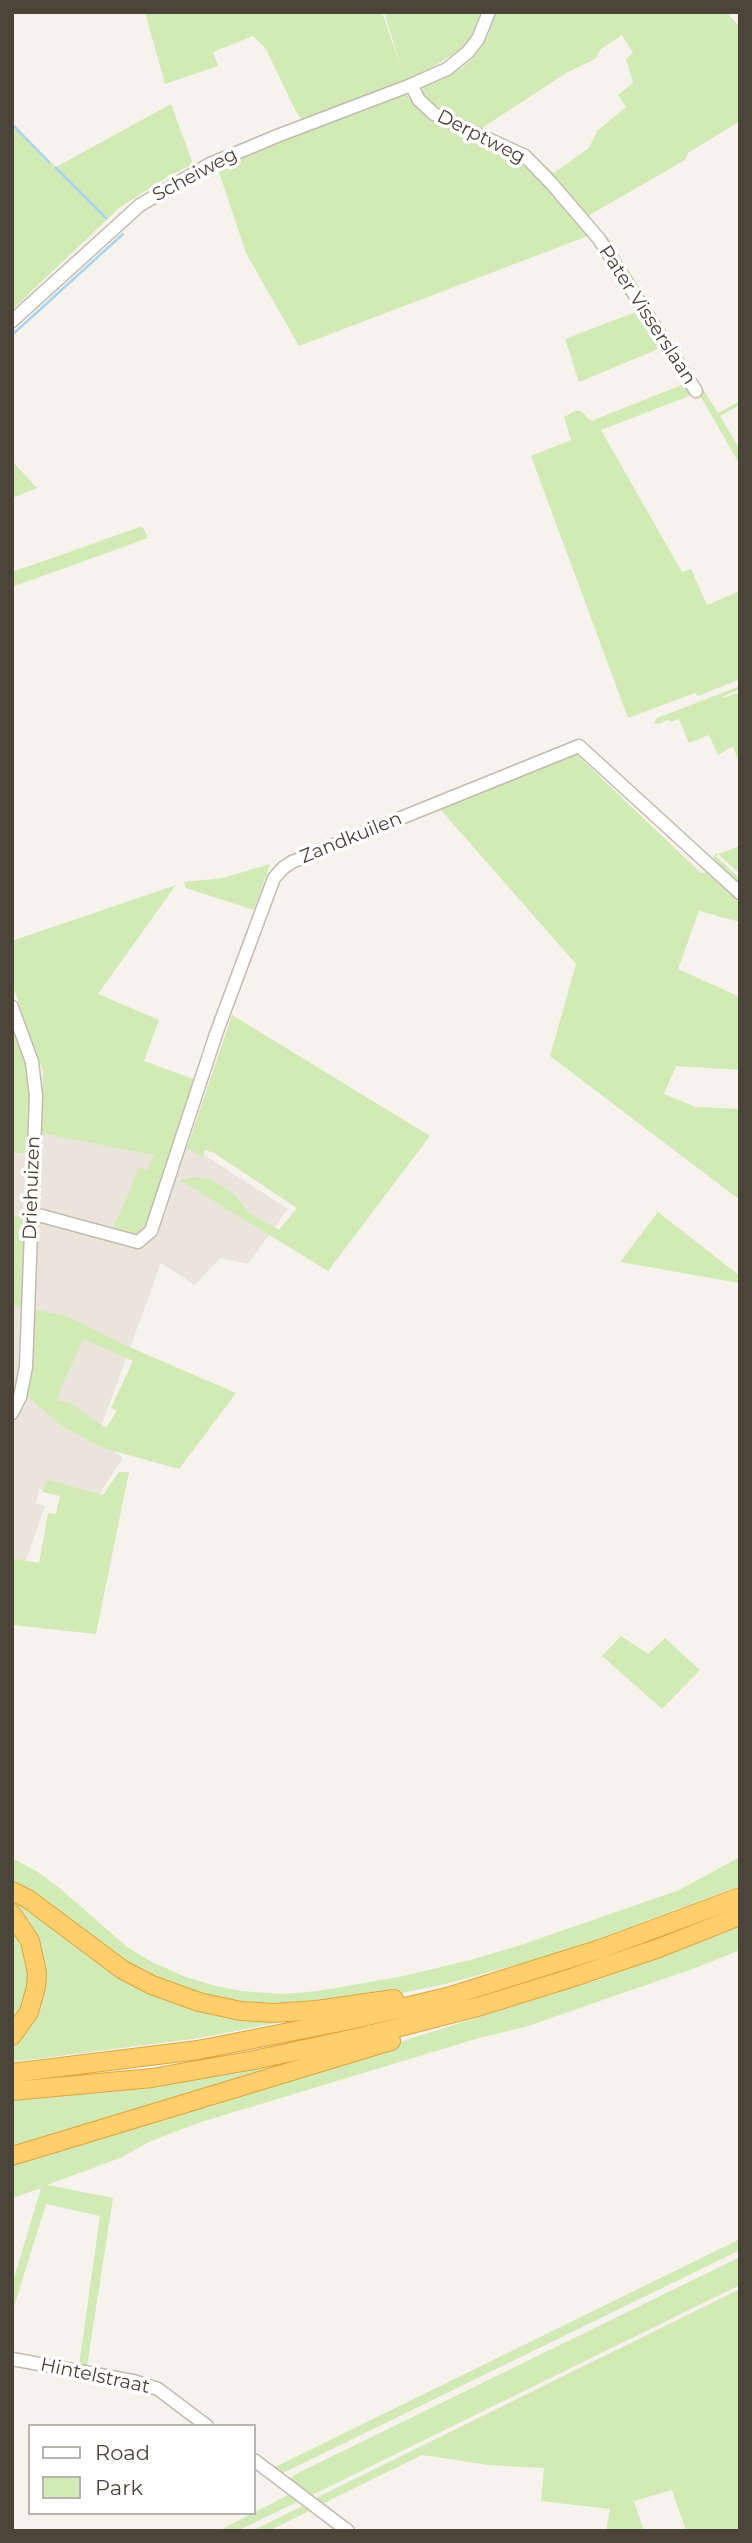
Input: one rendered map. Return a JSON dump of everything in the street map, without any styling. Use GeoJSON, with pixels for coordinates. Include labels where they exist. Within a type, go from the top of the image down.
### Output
{"type":"FeatureCollection","features":[{"type":"Feature","properties":{"kind":"highway"},"geometry":{"type":"LineString","coordinates":[[12,1891],[28,1899],[122,1970],[166,1992],[213,2006],[255,2012],[290,2012],[389,1999],[447,1997]]}},
{"type":"Feature","properties":{"kind":"highway"},"geometry":{"type":"LineString","coordinates":[[12,2073],[198,2050],[350,2020],[447,1997],[600,1949],[740,1897]]}},
{"type":"Feature","properties":{"kind":"highway"},"geometry":{"type":"LineString","coordinates":[[12,1914],[30,1941],[37,1973],[29,2012],[12,2036]]}},
{"type":"Feature","properties":{"kind":"highway"},"geometry":{"type":"LineString","coordinates":[[12,2091],[152,2078],[365,2036],[481,2006],[617,1964],[740,1916]]}},
{"type":"Feature","properties":{"kind":"highway"},"geometry":{"type":"LineString","coordinates":[[12,2156],[456,2020],[481,2006]]}},
{"type":"Feature","properties":{"kind":"street"},"geometry":{"type":"LineString","coordinates":[[411,86],[447,69],[468,52],[486,23],[489,12]]}},
{"type":"Feature","properties":{"kind":"street","name":"Derptweg"},"geometry":{"type":"LineString","coordinates":[[411,86],[419,100],[435,114],[525,156],[599,239]]}},
{"type":"Feature","properties":{"kind":"street","name":"Scheiweg"},"geometry":{"type":"LineString","coordinates":[[12,321],[140,205],[174,183],[210,164],[277,136],[411,86]]}},
{"type":"Feature","properties":{"kind":"street","name":"Pater Visserslaan"},"geometry":{"type":"LineString","coordinates":[[599,239],[696,391]]}},
{"type":"Feature","properties":{"kind":"street","name":"Zandkuilen"},"geometry":{"type":"LineString","coordinates":[[31,1215],[138,1242],[151,1231],[216,1034],[274,878],[292,862],[579,746],[740,893]]}},
{"type":"Feature","properties":{"kind":"street","name":"Driehuizen"},"geometry":{"type":"LineString","coordinates":[[12,1007],[36,1080],[26,1367],[20,1397],[12,1413]]}},
{"type":"Feature","properties":{"kind":"street","name":"Hintelstraat"},"geometry":{"type":"LineString","coordinates":[[12,2359],[133,2381],[158,2389],[204,2424]]}},
{"type":"Feature","properties":{"kind":"street"},"geometry":{"type":"LineString","coordinates":[[256,2462],[348,2531]]}},
{"type":"Feature","properties":{"kind":"shaded area"},"geometry":{"type":"Polygon","coordinates":[[[40,1129],[184,1142],[288,1209],[248,1264],[220,1258],[195,1285],[161,1263],[97,1438],[123,1458],[95,1500],[39,1489],[36,1504],[45,1506],[24,1565],[12,1562],[12,1139],[40,1129]]]}},
{"type":"Feature","properties":{"kind":"green space"},"geometry":{"type":"Polygon","coordinates":[[[145,12],[382,12],[402,70],[384,12],[481,12],[469,40],[458,51],[417,77],[429,73],[455,56],[469,42],[483,12],[486,12],[476,38],[452,63],[422,79],[304,123],[266,49],[253,36],[213,52],[218,66],[165,84],[145,12]]]}},
{"type":"Feature","properties":{"kind":"green space"},"geometry":{"type":"Polygon","coordinates":[[[491,12],[494,12],[494,15],[485,38],[458,71],[472,59],[487,38],[496,12],[726,12],[740,27],[740,121],[688,153],[685,160],[588,216],[609,239],[718,413],[740,401],[740,405],[720,416],[740,450],[740,465],[697,390],[602,240],[531,156],[531,153],[554,173],[589,148],[597,131],[626,107],[618,95],[633,83],[626,59],[633,53],[622,35],[601,49],[595,59],[566,73],[482,128],[470,125],[527,150],[522,151],[447,119],[435,112],[420,97],[422,84],[450,71],[472,51],[483,34],[491,12]]]}},
{"type":"Feature","properties":{"kind":"green space"},"geometry":{"type":"Polygon","coordinates":[[[407,95],[420,111],[440,125],[513,157],[546,185],[588,236],[299,346],[246,253],[217,166],[407,95]]]}},
{"type":"Feature","properties":{"kind":"green space"},"geometry":{"type":"Polygon","coordinates":[[[171,104],[193,164],[167,177],[119,208],[12,310],[12,125],[56,167],[171,104]]]}},
{"type":"Feature","properties":{"kind":"green space"},"geometry":{"type":"Polygon","coordinates":[[[641,310],[660,344],[656,350],[579,382],[565,339],[641,310]]]}},
{"type":"Feature","properties":{"kind":"green space"},"geometry":{"type":"Polygon","coordinates":[[[684,384],[692,395],[601,430],[682,572],[691,569],[707,605],[740,591],[740,679],[698,696],[695,693],[628,718],[531,456],[571,440],[564,417],[575,411],[581,411],[591,421],[684,384]]]}},
{"type":"Feature","properties":{"kind":"green space"},"geometry":{"type":"Polygon","coordinates":[[[12,461],[37,488],[12,498],[12,461]]]}},
{"type":"Feature","properties":{"kind":"green space"},"geometry":{"type":"Polygon","coordinates":[[[140,527],[148,538],[12,587],[12,572],[140,527]]]}},
{"type":"Feature","properties":{"kind":"green space"},"geometry":{"type":"Polygon","coordinates":[[[740,686],[740,689],[722,697],[740,692],[740,766],[733,746],[718,755],[709,735],[689,743],[679,719],[654,723],[657,718],[740,686]]]}},
{"type":"Feature","properties":{"kind":"green space"},"geometry":{"type":"Polygon","coordinates":[[[576,754],[701,873],[707,872],[740,902],[740,922],[699,911],[678,969],[740,997],[740,1070],[676,1066],[664,1094],[696,1107],[740,1109],[740,1200],[550,1056],[576,964],[440,809],[576,754]]]}},
{"type":"Feature","properties":{"kind":"green space"},"geometry":{"type":"Polygon","coordinates":[[[740,846],[740,874],[718,854],[740,846]]]}},
{"type":"Feature","properties":{"kind":"green space"},"geometry":{"type":"Polygon","coordinates":[[[718,854],[716,856],[740,879],[740,890],[714,862],[714,856],[718,854]]]}},
{"type":"Feature","properties":{"kind":"green space"},"geometry":{"type":"Polygon","coordinates":[[[270,864],[254,910],[186,888],[183,882],[223,878],[270,864]]]}},
{"type":"Feature","properties":{"kind":"green space"},"geometry":{"type":"Polygon","coordinates":[[[176,885],[98,994],[159,1020],[144,1061],[196,1080],[146,1231],[139,1235],[114,1227],[139,1168],[148,1170],[154,1155],[41,1133],[43,1072],[12,984],[12,941],[176,885]]]}},
{"type":"Feature","properties":{"kind":"green space"},"geometry":{"type":"Polygon","coordinates":[[[232,1015],[430,1136],[328,1271],[180,1180],[195,1177],[209,1179],[236,1196],[249,1213],[279,1230],[297,1208],[214,1153],[205,1150],[202,1157],[187,1148],[232,1015]]]}},
{"type":"Feature","properties":{"kind":"green space"},"geometry":{"type":"Polygon","coordinates":[[[12,1023],[28,1062],[31,1082],[29,1153],[12,1153],[12,1023]]]}},
{"type":"Feature","properties":{"kind":"green space"},"geometry":{"type":"Polygon","coordinates":[[[658,1212],[740,1276],[739,1283],[620,1262],[658,1212]]]}},
{"type":"Feature","properties":{"kind":"green space"},"geometry":{"type":"Polygon","coordinates":[[[12,1217],[25,1218],[21,1309],[12,1304],[12,1217]]]}},
{"type":"Feature","properties":{"kind":"green space"},"geometry":{"type":"Polygon","coordinates":[[[36,1310],[64,1315],[127,1346],[236,1393],[179,1469],[103,1448],[62,1426],[27,1396],[36,1310]],[[83,1339],[56,1400],[70,1403],[106,1428],[117,1411],[111,1408],[133,1361],[83,1339]]]}},
{"type":"Feature","properties":{"kind":"green space"},"geometry":{"type":"Polygon","coordinates":[[[119,1472],[129,1472],[96,1634],[12,1625],[12,1562],[17,1559],[39,1563],[48,1513],[56,1514],[60,1496],[42,1492],[48,1480],[103,1495],[119,1472]]]}},
{"type":"Feature","properties":{"kind":"green space"},"geometry":{"type":"Polygon","coordinates":[[[621,1636],[648,1654],[665,1638],[700,1670],[662,1709],[602,1656],[621,1636]]]}},
{"type":"Feature","properties":{"kind":"green space"},"geometry":{"type":"Polygon","coordinates":[[[740,1857],[740,1886],[537,1959],[446,1984],[393,1995],[250,2007],[150,1980],[12,1888],[12,1858],[38,1872],[127,1947],[152,1962],[212,1985],[241,1991],[282,1994],[318,1991],[404,1976],[474,1959],[679,1890],[740,1857]]]}},
{"type":"Feature","properties":{"kind":"green space"},"geometry":{"type":"Polygon","coordinates":[[[12,1895],[181,2000],[337,2011],[200,2038],[12,2062],[12,2041],[40,1990],[12,1908],[12,1895]]]}},
{"type":"Feature","properties":{"kind":"green space"},"geometry":{"type":"Polygon","coordinates":[[[12,1920],[25,1937],[32,1989],[12,2029],[12,1920]]]}},
{"type":"Feature","properties":{"kind":"green space"},"geometry":{"type":"Polygon","coordinates":[[[740,1927],[740,1950],[698,1967],[525,2027],[479,2038],[198,2123],[151,2141],[120,2158],[47,2185],[113,2198],[87,2366],[79,2365],[100,2216],[46,2204],[12,2313],[12,2285],[41,2188],[12,2198],[12,2163],[607,1977],[740,1927]]]}},
{"type":"Feature","properties":{"kind":"green space"},"geometry":{"type":"Polygon","coordinates":[[[327,2054],[12,2149],[12,2101],[169,2082],[327,2054]]]}},
{"type":"Feature","properties":{"kind":"green space"},"geometry":{"type":"Polygon","coordinates":[[[740,2239],[740,2250],[283,2473],[275,2467],[740,2239]]]}},
{"type":"Feature","properties":{"kind":"green space"},"geometry":{"type":"Polygon","coordinates":[[[740,2257],[740,2285],[308,2497],[288,2480],[296,2474],[740,2257]]]}},
{"type":"Feature","properties":{"kind":"green space"},"geometry":{"type":"Polygon","coordinates":[[[740,2289],[740,2529],[686,2531],[672,2490],[634,2501],[644,2531],[606,2531],[610,2509],[541,2501],[544,2468],[488,2465],[422,2455],[322,2504],[316,2498],[740,2289]]]}},
{"type":"Feature","properties":{"kind":"green space"},"geometry":{"type":"Polygon","coordinates":[[[288,2495],[297,2502],[237,2531],[218,2531],[249,2515],[256,2515],[256,2511],[288,2495]]]}},
{"type":"Feature","properties":{"kind":"green space"},"geometry":{"type":"Polygon","coordinates":[[[302,2506],[309,2511],[269,2531],[252,2531],[302,2506]]]}},
{"type":"Feature","properties":{"kind":"waterway"},"geometry":{"type":"LineString","coordinates":[[12,124],[49,162]]}},
{"type":"Feature","properties":{"kind":"waterway"},"geometry":{"type":"LineString","coordinates":[[56,168],[106,218]]}},
{"type":"Feature","properties":{"kind":"waterway"},"geometry":{"type":"LineString","coordinates":[[12,335],[123,234]]}}]}
